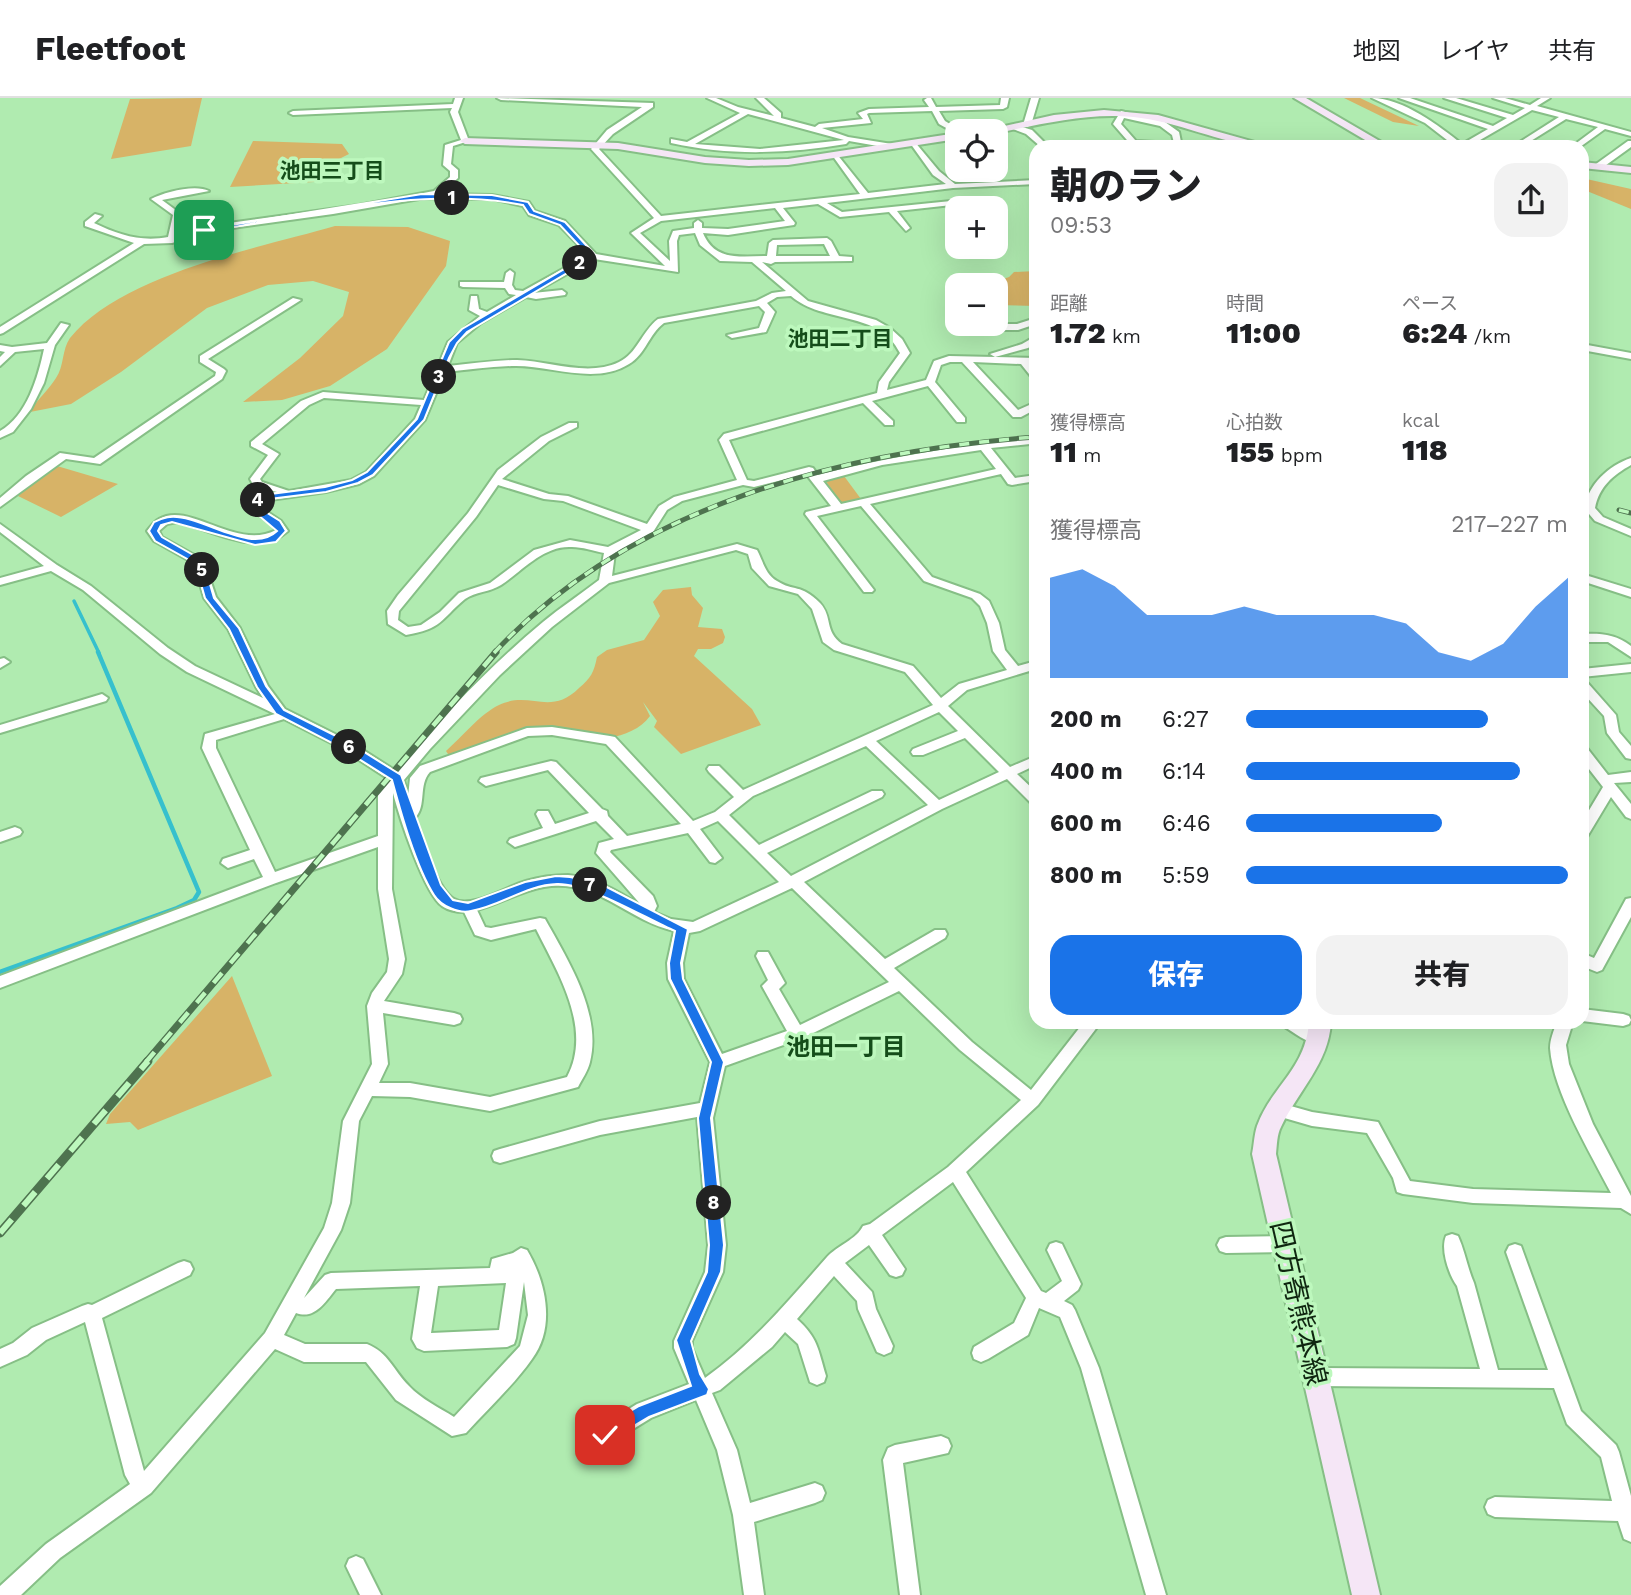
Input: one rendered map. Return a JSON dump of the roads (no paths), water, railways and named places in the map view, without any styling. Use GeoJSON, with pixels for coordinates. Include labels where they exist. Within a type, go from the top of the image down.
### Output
{"type":"FeatureCollection","features":[{"type":"Feature","properties":{"kind":"street"},"geometry":{"type":"LineString","coordinates":[[501,98],[534,102],[594,99],[653,101]]}},
{"type":"Feature","properties":{"kind":"street"},"geometry":{"type":"LineString","coordinates":[[712,98],[718,98]]}},
{"type":"Feature","properties":{"kind":"street"},"geometry":{"type":"LineString","coordinates":[[712,98],[745,113],[778,119],[853,141],[889,146]]}},
{"type":"Feature","properties":{"kind":"street"},"geometry":{"type":"LineString","coordinates":[[760,98],[778,115],[778,119]]}},
{"type":"Feature","properties":{"kind":"street"},"geometry":{"type":"LineString","coordinates":[[915,99],[928,98],[931,107],[945,124]]}},
{"type":"Feature","properties":{"kind":"street"},"geometry":{"type":"LineString","coordinates":[[818,131],[819,126],[868,121],[862,113],[931,107],[1003,107],[1005,98]]}},
{"type":"Feature","properties":{"kind":"street"},"geometry":{"type":"LineString","coordinates":[[1022,126],[1035,98]]}},
{"type":"Feature","properties":{"kind":"street"},"geometry":{"type":"LineString","coordinates":[[1299,98],[1373,140]]}},
{"type":"Feature","properties":{"kind":"street"},"geometry":{"type":"LineString","coordinates":[[1378,98],[1428,121],[1453,140]]}},
{"type":"Feature","properties":{"kind":"street"},"geometry":{"type":"LineString","coordinates":[[1403,98],[1494,129]]}},
{"type":"Feature","properties":{"kind":"street"},"geometry":{"type":"LineString","coordinates":[[1448,98],[1513,117]]}},
{"type":"Feature","properties":{"kind":"street"},"geometry":{"type":"LineString","coordinates":[[1497,98],[1631,134]]}},
{"type":"Feature","properties":{"kind":"street"},"geometry":{"type":"LineString","coordinates":[[1474,140],[1546,98]]}},
{"type":"Feature","properties":{"kind":"street"},"geometry":{"type":"LineString","coordinates":[[653,101],[597,144],[595,149],[659,219]]}},
{"type":"Feature","properties":{"kind":"street"},"geometry":{"type":"LineString","coordinates":[[875,101],[881,110]]}},
{"type":"Feature","properties":{"kind":"street"},"geometry":{"type":"LineString","coordinates":[[293,113],[457,102],[466,141]]}},
{"type":"Feature","properties":{"kind":"street"},"geometry":{"type":"LineString","coordinates":[[687,145],[745,113]]}},
{"type":"Feature","properties":{"kind":"street"},"geometry":{"type":"LineString","coordinates":[[1008,128],[1095,113],[1154,117],[1241,140]]}},
{"type":"Feature","properties":{"kind":"street"},"geometry":{"type":"LineString","coordinates":[[1124,115],[1117,124],[1131,140]]}},
{"type":"Feature","properties":{"kind":"street"},"geometry":{"type":"LineString","coordinates":[[1124,115],[1162,124],[1176,134],[1177,140]]}},
{"type":"Feature","properties":{"kind":"street"},"geometry":{"type":"LineString","coordinates":[[1527,140],[1564,117]]}},
{"type":"Feature","properties":{"kind":"street"},"geometry":{"type":"LineString","coordinates":[[1022,126],[1038,140]]}},
{"type":"Feature","properties":{"kind":"street"},"geometry":{"type":"LineString","coordinates":[[1585,140],[1603,127]]}},
{"type":"Feature","properties":{"kind":"street"},"geometry":{"type":"LineString","coordinates":[[98,216],[88,224],[113,235],[142,242],[172,240],[216,228],[437,193],[454,178],[454,170],[447,164],[449,145],[466,141],[597,144],[705,160],[749,163],[835,155],[945,137]]}},
{"type":"Feature","properties":{"kind":"street"},"geometry":{"type":"LineString","coordinates":[[674,141],[722,151],[767,153],[853,141]]}},
{"type":"Feature","properties":{"kind":"street"},"geometry":{"type":"LineString","coordinates":[[914,143],[936,173],[953,186]]}},
{"type":"Feature","properties":{"kind":"street"},"geometry":{"type":"LineString","coordinates":[[1600,166],[1631,143]]}},
{"type":"Feature","properties":{"kind":"street"},"geometry":{"type":"LineString","coordinates":[[835,155],[866,196]]}},
{"type":"Feature","properties":{"kind":"street"},"geometry":{"type":"LineString","coordinates":[[1589,165],[1631,170]]}},
{"type":"Feature","properties":{"kind":"street"},"geometry":{"type":"LineString","coordinates":[[675,270],[635,233],[659,219],[953,186],[1029,182]]}},
{"type":"Feature","properties":{"kind":"street"},"geometry":{"type":"LineString","coordinates":[[172,240],[177,214],[155,199],[178,193],[205,191]]}},
{"type":"Feature","properties":{"kind":"street"},"geometry":{"type":"LineString","coordinates":[[422,196],[492,197],[526,204],[531,213],[562,223],[593,256],[675,270]]}},
{"type":"Feature","properties":{"kind":"street"},"geometry":{"type":"LineString","coordinates":[[819,201],[840,215],[945,204]]}},
{"type":"Feature","properties":{"kind":"street"},"geometry":{"type":"LineString","coordinates":[[675,270],[673,241],[676,233],[698,230],[728,232],[791,223],[777,206]]}},
{"type":"Feature","properties":{"kind":"street"},"geometry":{"type":"LineString","coordinates":[[891,209],[906,228]]}},
{"type":"Feature","properties":{"kind":"street"},"geometry":{"type":"LineString","coordinates":[[694,216],[701,228],[698,230],[704,243],[723,259],[849,259]]}},
{"type":"Feature","properties":{"kind":"street"},"geometry":{"type":"LineString","coordinates":[[771,261],[773,243],[827,241],[836,260]]}},
{"type":"Feature","properties":{"kind":"street"},"geometry":{"type":"LineString","coordinates":[[0,331],[142,242]]}},
{"type":"Feature","properties":{"kind":"street"},"geometry":{"type":"LineString","coordinates":[[281,712],[262,687],[234,628],[210,598],[202,569],[192,558],[158,539],[153,531],[157,523],[172,519],[255,542],[272,540],[282,531],[276,523],[257,510],[258,498],[286,492],[326,489],[355,482],[370,474],[420,420],[453,342],[488,316],[593,256]]}},
{"type":"Feature","properties":{"kind":"street"},"geometry":{"type":"LineString","coordinates":[[755,260],[794,290],[792,293]]}},
{"type":"Feature","properties":{"kind":"street"},"geometry":{"type":"LineString","coordinates":[[510,273],[508,285],[512,292],[562,293]]}},
{"type":"Feature","properties":{"kind":"street"},"geometry":{"type":"LineString","coordinates":[[463,284],[508,285]]}},
{"type":"Feature","properties":{"kind":"street"},"geometry":{"type":"LineString","coordinates":[[441,369],[517,363],[580,369],[622,365],[633,357],[650,327],[662,321],[761,302],[775,295],[792,293],[816,307],[873,322],[899,341],[905,353],[884,383],[881,396]]}},
{"type":"Feature","properties":{"kind":"street"},"geometry":{"type":"LineString","coordinates":[[474,298],[474,310],[488,316]]}},
{"type":"Feature","properties":{"kind":"street"},"geometry":{"type":"LineString","coordinates":[[0,503],[64,455],[96,462],[219,377],[221,371],[203,358],[296,300]]}},
{"type":"Feature","properties":{"kind":"street"},"geometry":{"type":"LineString","coordinates":[[732,335],[763,330],[770,312],[761,302]]}},
{"type":"Feature","properties":{"kind":"street"},"geometry":{"type":"LineString","coordinates":[[1008,327],[1029,323]]}},
{"type":"Feature","properties":{"kind":"street"},"geometry":{"type":"LineString","coordinates":[[0,435],[9,432],[20,421],[45,371],[50,345],[64,325]]}},
{"type":"Feature","properties":{"kind":"street"},"geometry":{"type":"LineString","coordinates":[[930,382],[937,363],[995,354],[1029,343]]}},
{"type":"Feature","properties":{"kind":"street"},"geometry":{"type":"LineString","coordinates":[[0,348],[12,350],[50,345]]}},
{"type":"Feature","properties":{"kind":"street"},"geometry":{"type":"LineString","coordinates":[[1589,348],[1631,356]]}},
{"type":"Feature","properties":{"kind":"street"},"geometry":{"type":"LineString","coordinates":[[0,363],[12,350]]}},
{"type":"Feature","properties":{"kind":"street"},"geometry":{"type":"LineString","coordinates":[[964,359],[1029,360]]}},
{"type":"Feature","properties":{"kind":"street"},"geometry":{"type":"LineString","coordinates":[[964,359],[1017,415],[1029,409]]}},
{"type":"Feature","properties":{"kind":"street"},"geometry":{"type":"LineString","coordinates":[[1023,359],[1029,367]]}},
{"type":"Feature","properties":{"kind":"street"},"geometry":{"type":"LineString","coordinates":[[743,482],[726,448],[724,440],[728,436],[930,382]]}},
{"type":"Feature","properties":{"kind":"street"},"geometry":{"type":"LineString","coordinates":[[930,382],[961,420]]}},
{"type":"Feature","properties":{"kind":"street"},"geometry":{"type":"LineString","coordinates":[[286,492],[258,484],[255,479],[274,454],[255,444],[305,403],[323,395],[429,402]]}},
{"type":"Feature","properties":{"kind":"street"},"geometry":{"type":"LineString","coordinates":[[865,400],[889,423]]}},
{"type":"Feature","properties":{"kind":"street"},"geometry":{"type":"LineString","coordinates":[[573,425],[545,439],[502,472],[472,515],[402,597],[393,611],[392,621],[398,627],[406,631],[424,628],[444,615],[463,595],[494,585],[538,552],[569,543],[610,551],[650,529],[663,508],[678,499],[743,482],[754,484],[809,471],[838,508]]}},
{"type":"Feature","properties":{"kind":"street"},"geometry":{"type":"LineString","coordinates":[[816,479],[882,462],[1029,441]]}},
{"type":"Feature","properties":{"kind":"street"},"geometry":{"type":"LineString","coordinates":[[984,446],[1012,482],[1029,479]]}},
{"type":"Feature","properties":{"kind":"street"},"geometry":{"type":"LineString","coordinates":[[1631,461],[1591,492],[1589,508],[1599,519],[1631,533]]}},
{"type":"Feature","properties":{"kind":"street"},"geometry":{"type":"LineString","coordinates":[[868,590],[810,514],[1002,471]]}},
{"type":"Feature","properties":{"kind":"street"},"geometry":{"type":"LineString","coordinates":[[496,481],[548,497],[564,498],[650,529]]}},
{"type":"Feature","properties":{"kind":"street"},"geometry":{"type":"LineString","coordinates":[[863,502],[928,579],[976,596],[985,604],[993,623],[999,651],[1014,671]]}},
{"type":"Feature","properties":{"kind":"street"},"geometry":{"type":"LineString","coordinates":[[0,527],[53,567],[87,588],[164,651],[191,669],[344,744],[397,778],[408,816],[439,894],[450,903],[469,908],[517,889],[556,880],[594,886],[682,929],[695,926],[792,882],[937,806],[1029,763]]}},
{"type":"Feature","properties":{"kind":"street"},"geometry":{"type":"LineString","coordinates":[[6,1595],[53,1551],[144,1486],[272,1339],[293,1303],[332,1230],[341,1203],[351,1121],[380,1064],[377,997],[394,974],[397,959],[385,889],[383,802],[397,778],[496,672],[548,624],[605,581],[728,548],[737,547],[752,552],[758,568],[773,584],[802,592],[818,608],[827,639],[838,647],[909,669],[939,704],[1029,793]]}},
{"type":"Feature","properties":{"kind":"street"},"geometry":{"type":"LineString","coordinates":[[605,581],[610,551]]}},
{"type":"Feature","properties":{"kind":"street"},"geometry":{"type":"LineString","coordinates":[[0,582],[53,567]]}},
{"type":"Feature","properties":{"kind":"street"},"geometry":{"type":"LineString","coordinates":[[1589,579],[1631,593]]}},
{"type":"Feature","properties":{"kind":"street"},"geometry":{"type":"LineString","coordinates":[[1589,637],[1608,636],[1623,644],[1631,653]]}},
{"type":"Feature","properties":{"kind":"street"},"geometry":{"type":"LineString","coordinates":[[646,911],[650,906],[642,891],[601,849],[624,841],[646,839],[691,827],[720,815],[741,796],[933,711],[963,687],[1029,666]]}},
{"type":"Feature","properties":{"kind":"street"},"geometry":{"type":"LineString","coordinates":[[1589,672],[1631,668]]}},
{"type":"Feature","properties":{"kind":"street"},"geometry":{"type":"LineString","coordinates":[[1589,692],[1610,715],[1613,733],[1631,755]]}},
{"type":"Feature","properties":{"kind":"street"},"geometry":{"type":"LineString","coordinates":[[0,729],[102,698]]}},
{"type":"Feature","properties":{"kind":"street"},"geometry":{"type":"LineString","coordinates":[[271,878],[209,748],[210,737],[281,712]]}},
{"type":"Feature","properties":{"kind":"street"},"geometry":{"type":"LineString","coordinates":[[408,816],[413,812],[417,778],[425,769],[527,732],[552,731],[610,740],[691,827],[715,858]]}},
{"type":"Feature","properties":{"kind":"street"},"geometry":{"type":"LineString","coordinates":[[918,752],[967,732]]}},
{"type":"Feature","properties":{"kind":"street"},"geometry":{"type":"LineString","coordinates":[[867,740],[937,806]]}},
{"type":"Feature","properties":{"kind":"street"},"geometry":{"type":"LineString","coordinates":[[1589,760],[1631,814]]}},
{"type":"Feature","properties":{"kind":"street"},"geometry":{"type":"LineString","coordinates":[[486,781],[547,764],[601,814],[624,841]]}},
{"type":"Feature","properties":{"kind":"street"},"geometry":{"type":"LineString","coordinates":[[715,769],[741,796]]}},
{"type":"Feature","properties":{"kind":"street"},"geometry":{"type":"LineString","coordinates":[[1589,820],[1607,783],[1631,777]]}},
{"type":"Feature","properties":{"kind":"street"},"geometry":{"type":"LineString","coordinates":[[757,852],[877,794]]}},
{"type":"Feature","properties":{"kind":"street"},"geometry":{"type":"LineString","coordinates":[[543,814],[551,830]]}},
{"type":"Feature","properties":{"kind":"street"},"geometry":{"type":"LineString","coordinates":[[515,842],[601,814]]}},
{"type":"Feature","properties":{"kind":"street"},"geometry":{"type":"LineString","coordinates":[[720,815],[757,852],[885,966],[966,1046],[1032,1100]]}},
{"type":"Feature","properties":{"kind":"street"},"geometry":{"type":"LineString","coordinates":[[0,837],[15,832]]}},
{"type":"Feature","properties":{"kind":"street"},"geometry":{"type":"LineString","coordinates":[[0,982],[271,878],[385,839]]}},
{"type":"Feature","properties":{"kind":"street"},"geometry":{"type":"LineString","coordinates":[[228,863],[258,852]]}},
{"type":"Feature","properties":{"kind":"street"},"geometry":{"type":"LineString","coordinates":[[1589,962],[1597,966],[1631,903]]}},
{"type":"Feature","properties":{"kind":"street"},"geometry":{"type":"LineString","coordinates":[[369,1089],[410,1090],[491,1104],[572,1082],[578,1075],[585,1042],[575,994],[540,923],[491,934],[480,931],[469,908]]}},
{"type":"Feature","properties":{"kind":"street"},"geometry":{"type":"LineString","coordinates":[[682,929],[675,963],[676,979],[718,1062],[705,1109],[717,1245],[714,1272],[683,1340],[694,1377],[702,1389],[727,1450],[743,1515],[754,1595]]}},
{"type":"Feature","properties":{"kind":"street"},"geometry":{"type":"LineString","coordinates":[[885,966],[940,934]]}},
{"type":"Feature","properties":{"kind":"street"},"geometry":{"type":"LineString","coordinates":[[763,956],[776,983],[770,986],[797,1034]]}},
{"type":"Feature","properties":{"kind":"street"},"geometry":{"type":"LineString","coordinates":[[718,1062],[797,1034],[864,1004],[900,983]]}},
{"type":"Feature","properties":{"kind":"street"},"geometry":{"type":"LineString","coordinates":[[376,1006],[454,1019]]}},
{"type":"Feature","properties":{"kind":"street"},"geometry":{"type":"LineString","coordinates":[[1589,1016],[1623,1020]]}},
{"type":"Feature","properties":{"kind":"street"},"geometry":{"type":"LineString","coordinates":[[605,1435],[644,1411],[713,1384],[765,1340],[833,1263],[869,1231],[954,1172],[1032,1100],[1088,1029]]}},
{"type":"Feature","properties":{"kind":"street"},"geometry":{"type":"LineString","coordinates":[[1563,1029],[1557,1045],[1562,1067],[1583,1120],[1628,1204]]}},
{"type":"Feature","properties":{"kind":"street","name":"四方寄熊本線"},"geometry":{"type":"LineString","coordinates":[[1320,1030],[1305,1070],[1268,1127],[1264,1154],[1366,1595]]}},
{"type":"Feature","properties":{"kind":"street"},"geometry":{"type":"LineString","coordinates":[[500,1156],[600,1128],[705,1109]]}},
{"type":"Feature","properties":{"kind":"street"},"geometry":{"type":"LineString","coordinates":[[1280,1110],[1312,1119],[1372,1126],[1401,1177],[1403,1187],[1473,1196],[1628,1204]]}},
{"type":"Feature","properties":{"kind":"street"},"geometry":{"type":"LineString","coordinates":[[954,1172],[964,1181],[1042,1300],[1069,1316],[1090,1368],[1156,1595]]}},
{"type":"Feature","properties":{"kind":"street"},"geometry":{"type":"LineString","coordinates":[[869,1231],[896,1269]]}},
{"type":"Feature","properties":{"kind":"street"},"geometry":{"type":"LineString","coordinates":[[1452,1242],[1459,1274],[1465,1283],[1491,1377]]}},
{"type":"Feature","properties":{"kind":"street"},"geometry":{"type":"LineString","coordinates":[[1226,1245],[1284,1244]]}},
{"type":"Feature","properties":{"kind":"street"},"geometry":{"type":"LineString","coordinates":[[981,1353],[1021,1329],[1042,1300],[1072,1284],[1056,1250]]}},
{"type":"Feature","properties":{"kind":"street"},"geometry":{"type":"LineString","coordinates":[[1515,1252],[1559,1379],[1580,1426],[1609,1452],[1631,1532]]}},
{"type":"Feature","properties":{"kind":"street"},"geometry":{"type":"LineString","coordinates":[[272,1339],[304,1353],[366,1353],[375,1357],[403,1394],[452,1427],[459,1426],[527,1352],[531,1344],[539,1296],[534,1275],[522,1257],[498,1265]]}},
{"type":"Feature","properties":{"kind":"street"},"geometry":{"type":"LineString","coordinates":[[833,1263],[866,1298],[867,1309],[884,1346]]}},
{"type":"Feature","properties":{"kind":"street"},"geometry":{"type":"LineString","coordinates":[[0,1358],[20,1349],[39,1334],[88,1312],[92,1314],[184,1269]]}},
{"type":"Feature","properties":{"kind":"street"},"geometry":{"type":"LineString","coordinates":[[293,1303],[302,1307],[312,1305],[331,1281],[516,1276],[507,1338],[424,1342],[421,1339],[430,1279]]}},
{"type":"Feature","properties":{"kind":"street"},"geometry":{"type":"LineString","coordinates":[[92,1314],[135,1475],[144,1486]]}},
{"type":"Feature","properties":{"kind":"street"},"geometry":{"type":"LineString","coordinates":[[784,1319],[814,1341],[817,1376]]}},
{"type":"Feature","properties":{"kind":"street"},"geometry":{"type":"LineString","coordinates":[[1316,1377],[1559,1379]]}},
{"type":"Feature","properties":{"kind":"street"},"geometry":{"type":"LineString","coordinates":[[910,1595],[893,1460],[895,1455],[941,1446]]}},
{"type":"Feature","properties":{"kind":"street"},"geometry":{"type":"LineString","coordinates":[[743,1515],[815,1493]]}},
{"type":"Feature","properties":{"kind":"street"},"geometry":{"type":"LineString","coordinates":[[1495,1507],[1625,1511]]}},
{"type":"Feature","properties":{"kind":"street"},"geometry":{"type":"LineString","coordinates":[[356,1566],[371,1595]]}},
{"type":"Feature","properties":{"kind":"waterway"},"geometry":{"type":"LineString","coordinates":[[74,601],[99,653]]}},
{"type":"Feature","properties":{"kind":"waterway"},"geometry":{"type":"LineString","coordinates":[[0,972],[177,908],[194,900],[199,892],[98,652]]}},
{"type":"Feature","properties":{"kind":"railway"},"geometry":{"type":"LineString","coordinates":[[494,653],[548,602],[609,559],[675,524],[744,495],[816,473],[889,456],[963,444],[1029,438]]}},
{"type":"Feature","properties":{"kind":"railway"},"geometry":{"type":"LineString","coordinates":[[1619,510],[1631,513]]}},
{"type":"Feature","properties":{"kind":"railway"},"geometry":{"type":"LineString","coordinates":[[146,1062],[496,652]]}},
{"type":"Feature","properties":{"kind":"railway"},"geometry":{"type":"LineString","coordinates":[[0,1233],[148,1061]]}},
{"type":"Feature","properties":{"kind":"district","name":"池田三丁目"},"geometry":{"type":"Point","coordinates":[332,171]}},
{"type":"Feature","properties":{"kind":"district","name":"池田二丁目"},"geometry":{"type":"Point","coordinates":[840,339]}},
{"type":"Feature","properties":{"kind":"district","name":"池田一丁目"},"geometry":{"type":"Point","coordinates":[846,1047]}}]}
